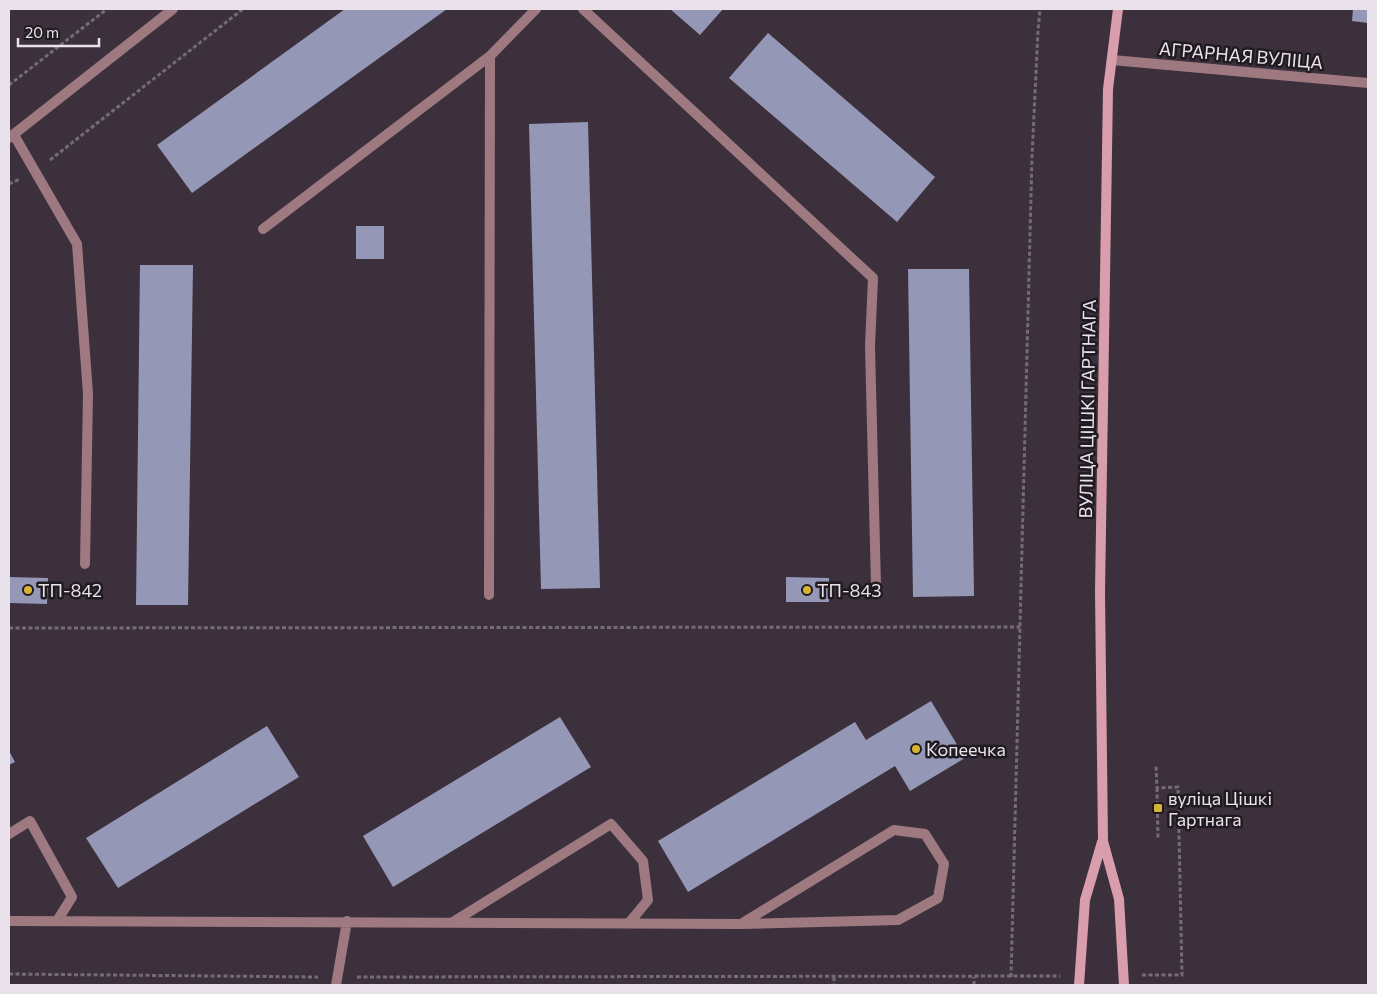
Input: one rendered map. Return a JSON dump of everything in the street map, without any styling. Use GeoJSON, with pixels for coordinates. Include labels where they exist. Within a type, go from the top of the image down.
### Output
{"type":"FeatureCollection","features":[{"type":"Feature","properties":{"kind":"street"},"geometry":{"type":"LineString","coordinates":[[85,564],[88,394],[77,244],[36,172],[11,136],[174,9]]}},
{"type":"Feature","properties":{"kind":"street"},"geometry":{"type":"LineString","coordinates":[[263,229],[490,56],[536,9]]}},
{"type":"Feature","properties":{"kind":"street"},"geometry":{"type":"LineString","coordinates":[[583,9],[873,278],[870,346],[876,586]]}},
{"type":"Feature","properties":{"kind":"street","name":"ВУЛІЦА ЦІШКІ ГАРТНАГА"},"geometry":{"type":"LineString","coordinates":[[1118,9],[1108,89],[1100,592],[1103,841],[1119,899],[1124,980]]}},
{"type":"Feature","properties":{"kind":"street"},"geometry":{"type":"LineString","coordinates":[[489,595],[490,56]]}},
{"type":"Feature","properties":{"kind":"street","name":"АГРАРНАЯ ВУЛІЦА"},"geometry":{"type":"LineString","coordinates":[[1112,60],[1368,83]]}},
{"type":"Feature","properties":{"kind":"street"},"geometry":{"type":"LineString","coordinates":[[9,834],[30,821],[72,896],[57,921]]}},
{"type":"Feature","properties":{"kind":"street"},"geometry":{"type":"LineString","coordinates":[[452,922],[611,824],[643,861],[648,900],[628,923]]}},
{"type":"Feature","properties":{"kind":"street"},"geometry":{"type":"LineString","coordinates":[[9,921],[741,924],[898,920],[938,898],[944,864],[925,834],[894,830],[741,924]]}},
{"type":"Feature","properties":{"kind":"street","name":"ВУЛІЦА ЦІШКІ ГАРТНАГА"},"geometry":{"type":"LineString","coordinates":[[1080,981],[1085,900],[1103,841]]}},
{"type":"Feature","properties":{"kind":"street"},"geometry":{"type":"LineString","coordinates":[[337,981],[347,922]]}},
{"type":"Feature","properties":{"kind":"path"},"geometry":{"type":"LineString","coordinates":[[9,85],[107,9]]}},
{"type":"Feature","properties":{"kind":"path"},"geometry":{"type":"LineString","coordinates":[[36,172],[243,9]]}},
{"type":"Feature","properties":{"kind":"path"},"geometry":{"type":"LineString","coordinates":[[1011,977],[1032,157],[1040,9]]}},
{"type":"Feature","properties":{"kind":"path"},"geometry":{"type":"LineString","coordinates":[[9,628],[1020,627]]}},
{"type":"Feature","properties":{"kind":"path"},"geometry":{"type":"LineString","coordinates":[[1156,765],[1158,840]]}},
{"type":"Feature","properties":{"kind":"path"},"geometry":{"type":"LineString","coordinates":[[1124,980],[1182,975],[1178,787],[1157,788]]}},
{"type":"Feature","properties":{"kind":"path"},"geometry":{"type":"LineString","coordinates":[[9,974],[337,981],[1011,977],[1080,981]]}},
{"type":"Feature","properties":{"kind":"path"},"geometry":{"type":"LineString","coordinates":[[834,977],[834,985]]}},
{"type":"Feature","properties":{"kind":"path"},"geometry":{"type":"LineString","coordinates":[[974,977],[974,985]]}},
{"type":"Feature","properties":{"kind":"building"},"geometry":{"type":"Polygon","coordinates":[[[345,9],[447,9],[192,193],[157,145],[345,9]]]}},
{"type":"Feature","properties":{"kind":"building"},"geometry":{"type":"Polygon","coordinates":[[[670,9],[723,9],[700,35],[670,9]]]}},
{"type":"Feature","properties":{"kind":"building"},"geometry":{"type":"Polygon","coordinates":[[[1353,9],[1368,9],[1368,23],[1352,21],[1353,9]]]}},
{"type":"Feature","properties":{"kind":"building"},"geometry":{"type":"Polygon","coordinates":[[[768,33],[935,177],[897,222],[729,78],[768,33]]]}},
{"type":"Feature","properties":{"kind":"building"},"geometry":{"type":"Polygon","coordinates":[[[588,122],[600,588],[541,589],[529,124],[588,122]]]}},
{"type":"Feature","properties":{"kind":"building"},"geometry":{"type":"Polygon","coordinates":[[[356,226],[384,226],[384,259],[356,259],[356,226]]]}},
{"type":"Feature","properties":{"kind":"building"},"geometry":{"type":"Polygon","coordinates":[[[140,265],[193,265],[188,605],[136,605],[140,265]]]}},
{"type":"Feature","properties":{"kind":"building"},"geometry":{"type":"Polygon","coordinates":[[[908,269],[969,269],[974,596],[913,597],[908,269]]]}},
{"type":"Feature","properties":{"kind":"building","name":"ТП-842"},"geometry":{"type":"Polygon","coordinates":[[[9,577],[48,578],[47,604],[9,603],[9,577]]]}},
{"type":"Feature","properties":{"kind":"building","name":"ТП-843"},"geometry":{"type":"Polygon","coordinates":[[[786,577],[829,578],[829,602],[786,602],[786,577]]]}},
{"type":"Feature","properties":{"kind":"building"},"geometry":{"type":"Polygon","coordinates":[[[931,701],[965,758],[910,791],[895,766],[688,892],[658,841],[855,722],[866,740],[931,701]]]}},
{"type":"Feature","properties":{"kind":"building"},"geometry":{"type":"Polygon","coordinates":[[[560,717],[591,767],[393,887],[363,836],[560,717]]]}},
{"type":"Feature","properties":{"kind":"building"},"geometry":{"type":"Polygon","coordinates":[[[267,726],[299,777],[118,888],[86,838],[267,726]]]}},
{"type":"Feature","properties":{"kind":"building"},"geometry":{"type":"Polygon","coordinates":[[[9,751],[15,762],[9,765],[9,751]]]}},
{"type":"Feature","properties":{"kind":"place","name":"ТП-842"},"geometry":{"type":"Point","coordinates":[28,590]}},
{"type":"Feature","properties":{"kind":"place","name":"ТП-843"},"geometry":{"type":"Point","coordinates":[807,590]}},
{"type":"Feature","properties":{"kind":"place","name":"Копеечка"},"geometry":{"type":"Point","coordinates":[916,749]}},
{"type":"Feature","properties":{"kind":"place","name":"вуліца Цішкі Гартнага"},"geometry":{"type":"Point","coordinates":[1158,808]}}]}
